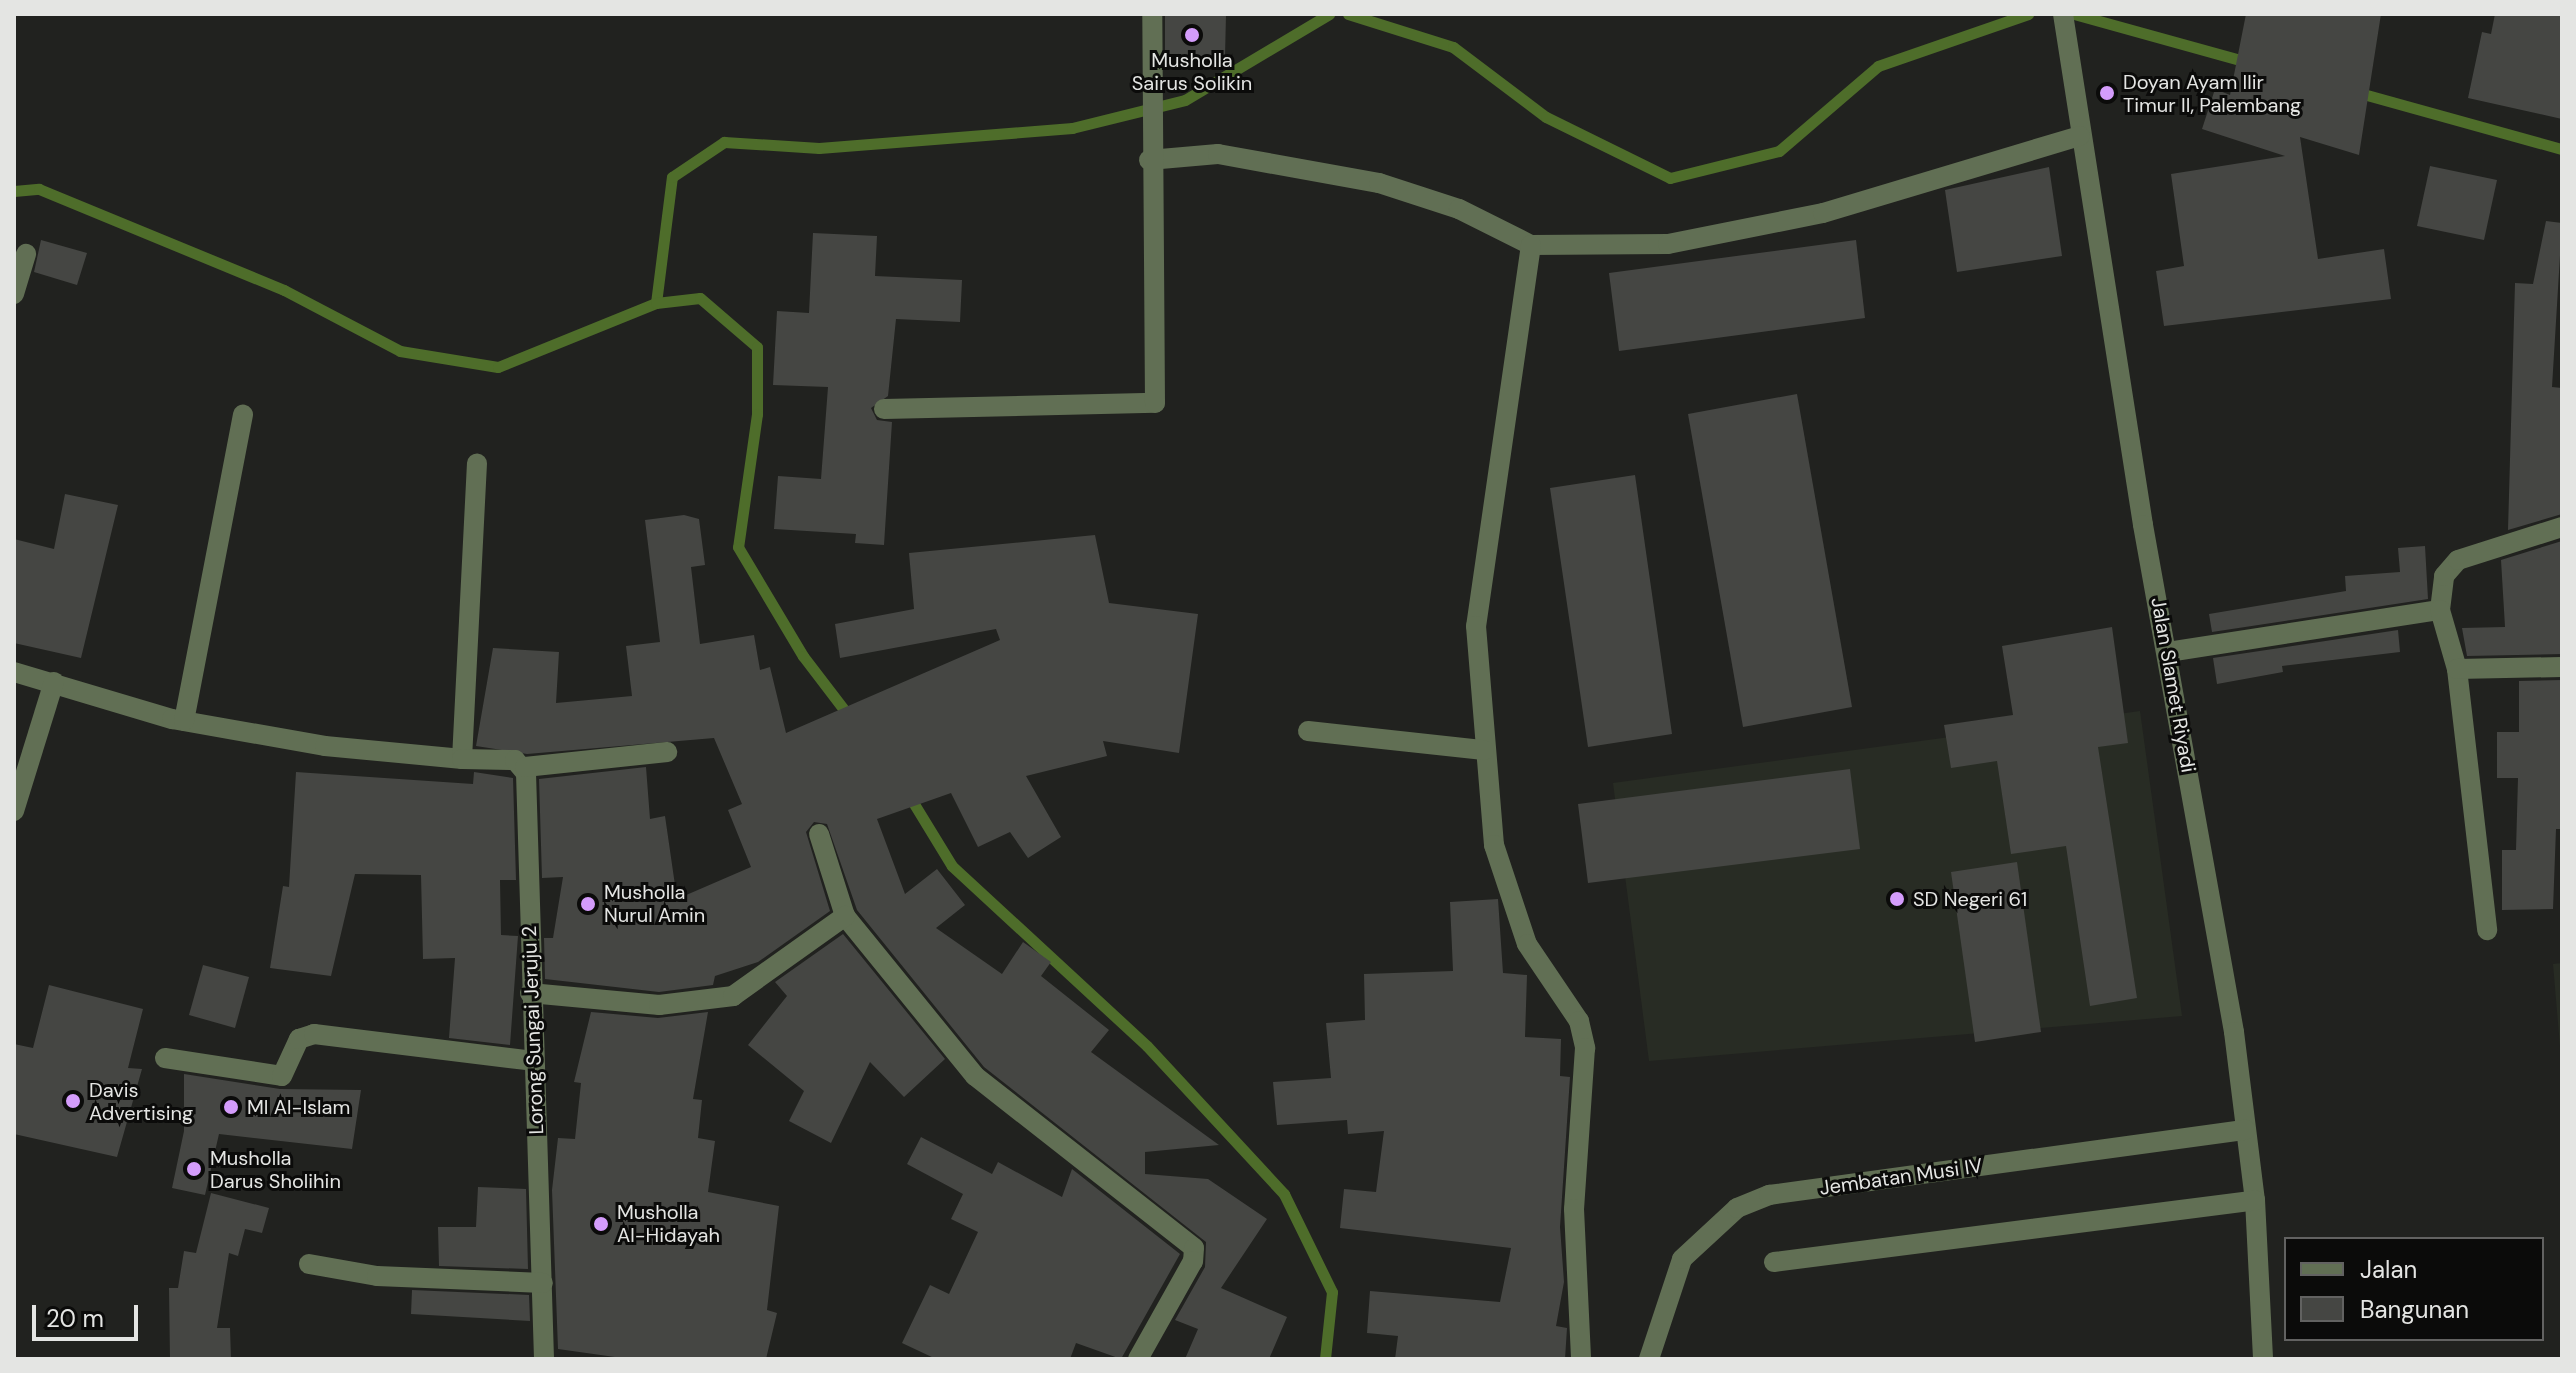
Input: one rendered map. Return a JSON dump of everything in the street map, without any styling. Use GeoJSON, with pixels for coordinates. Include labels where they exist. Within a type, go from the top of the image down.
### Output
{"type":"FeatureCollection","features":[{"type":"Feature","properties":{"kind":"street"},"geometry":{"type":"LineString","coordinates":[[884,409],[1155,403],[1149,160],[1152,14]]}},
{"type":"Feature","properties":{"kind":"street","name":"Jalan Slamet Riyadi"},"geometry":{"type":"LineString","coordinates":[[2063,14],[2080,136],[2246,1130],[2255,1200],[2263,1359]]}},
{"type":"Feature","properties":{"kind":"street"},"geometry":{"type":"LineString","coordinates":[[1149,160],[1218,154],[1379,183],[1459,209],[1531,245],[1668,244],[1792,219],[2080,136]]}},
{"type":"Feature","properties":{"kind":"street"},"geometry":{"type":"LineString","coordinates":[[1531,245],[1476,626],[1494,845],[1509,902],[1527,944],[1579,1021],[1585,1048],[1574,1209],[1581,1359]]}},
{"type":"Feature","properties":{"kind":"street"},"geometry":{"type":"LineString","coordinates":[[14,294],[26,254]]}},
{"type":"Feature","properties":{"kind":"street"},"geometry":{"type":"LineString","coordinates":[[184,721],[243,415]]}},
{"type":"Feature","properties":{"kind":"street"},"geometry":{"type":"LineString","coordinates":[[462,759],[477,463]]}},
{"type":"Feature","properties":{"kind":"street"},"geometry":{"type":"LineString","coordinates":[[2487,930],[2457,669],[2440,610],[2444,576],[2458,560],[2562,527]]}},
{"type":"Feature","properties":{"kind":"street"},"geometry":{"type":"LineString","coordinates":[[2168,652],[2440,610]]}},
{"type":"Feature","properties":{"kind":"street"},"geometry":{"type":"LineString","coordinates":[[2457,669],[2562,667]]}},
{"type":"Feature","properties":{"kind":"street"},"geometry":{"type":"LineString","coordinates":[[14,672],[184,721],[462,759],[515,760],[525,767],[667,752]]}},
{"type":"Feature","properties":{"kind":"street"},"geometry":{"type":"LineString","coordinates":[[14,811],[54,682]]}},
{"type":"Feature","properties":{"kind":"street"},"geometry":{"type":"LineString","coordinates":[[1308,731],[1484,750]]}},
{"type":"Feature","properties":{"kind":"street","name":"Lorong Sungai Jeruju 2"},"geometry":{"type":"LineString","coordinates":[[525,767],[544,1359]]}},
{"type":"Feature","properties":{"kind":"street"},"geometry":{"type":"LineString","coordinates":[[819,834],[845,916],[975,1076],[1194,1248],[1138,1359]]}},
{"type":"Feature","properties":{"kind":"street"},"geometry":{"type":"LineString","coordinates":[[530,993],[659,1005],[733,996],[845,916]]}},
{"type":"Feature","properties":{"kind":"street"},"geometry":{"type":"LineString","coordinates":[[165,1058],[282,1076],[299,1039],[314,1034],[533,1061]]}},
{"type":"Feature","properties":{"kind":"street","name":"Jembatan Musi IV"},"geometry":{"type":"LineString","coordinates":[[1649,1359],[1682,1259],[1737,1208],[1769,1195],[2246,1130]]}},
{"type":"Feature","properties":{"kind":"street"},"geometry":{"type":"LineString","coordinates":[[1774,1262],[2255,1200]]}},
{"type":"Feature","properties":{"kind":"street"},"geometry":{"type":"LineString","coordinates":[[309,1264],[377,1276],[543,1283]]}},
{"type":"Feature","properties":{"kind":"shaded area","name":"SD Negeri 61"},"geometry":{"type":"Polygon","coordinates":[[[2140,711],[2182,1016],[1649,1061],[1613,783],[2140,711]]]}},
{"type":"Feature","properties":{"kind":"shaded area"},"geometry":{"type":"Polygon","coordinates":[[[2562,963],[2562,1070],[2553,964],[2562,963]]]}},
{"type":"Feature","properties":{"kind":"building","name":"Musholla Sairus Solikin"},"geometry":{"type":"Polygon","coordinates":[[[1165,14],[1226,14],[1225,57],[1165,56],[1165,14]]]}},
{"type":"Feature","properties":{"kind":"building"},"geometry":{"type":"Polygon","coordinates":[[[2246,14],[2381,14],[2359,155],[2300,137],[2318,259],[2384,249],[2391,299],[2164,326],[2156,271],[2184,266],[2171,174],[2285,156],[2202,129],[2215,89],[2230,95],[2246,14]]]}},
{"type":"Feature","properties":{"kind":"building"},"geometry":{"type":"Polygon","coordinates":[[[2495,14],[2562,14],[2562,119],[2468,98],[2482,32],[2491,34],[2495,14]]]}},
{"type":"Feature","properties":{"kind":"building"},"geometry":{"type":"Polygon","coordinates":[[[2430,166],[2497,180],[2484,240],[2417,226],[2430,166]]]}},
{"type":"Feature","properties":{"kind":"building"},"geometry":{"type":"Polygon","coordinates":[[[2049,167],[2062,256],[1957,272],[1945,190],[2049,167]]]}},
{"type":"Feature","properties":{"kind":"building"},"geometry":{"type":"Polygon","coordinates":[[[2546,221],[2562,223],[2552,387],[2562,388],[2562,514],[2508,530],[2515,283],[2533,284],[2546,221]]]}},
{"type":"Feature","properties":{"kind":"building"},"geometry":{"type":"Polygon","coordinates":[[[813,233],[877,236],[875,276],[962,280],[960,322],[896,319],[888,396],[871,408],[877,420],[892,422],[884,545],[855,543],[856,534],[774,529],[778,476],[821,479],[828,387],[773,385],[777,311],[809,313],[813,233]]]}},
{"type":"Feature","properties":{"kind":"building"},"geometry":{"type":"Polygon","coordinates":[[[41,240],[87,253],[77,285],[34,272],[41,240]]]}},
{"type":"Feature","properties":{"kind":"building"},"geometry":{"type":"Polygon","coordinates":[[[1856,240],[1865,318],[1619,351],[1609,273],[1856,240]]]}},
{"type":"Feature","properties":{"kind":"building"},"geometry":{"type":"Polygon","coordinates":[[[1797,394],[1852,707],[1743,727],[1688,414],[1797,394]]]}},
{"type":"Feature","properties":{"kind":"building"},"geometry":{"type":"Polygon","coordinates":[[[1635,475],[1672,734],[1588,747],[1550,488],[1635,475]]]}},
{"type":"Feature","properties":{"kind":"building"},"geometry":{"type":"Polygon","coordinates":[[[65,494],[118,505],[81,658],[14,643],[14,539],[54,549],[65,494]]]}},
{"type":"Feature","properties":{"kind":"building"},"geometry":{"type":"Polygon","coordinates":[[[684,515],[699,519],[705,565],[691,567],[700,644],[754,635],[760,670],[770,667],[786,733],[1000,640],[996,629],[840,658],[835,624],[914,609],[909,553],[1095,535],[1109,603],[1198,614],[1179,753],[1103,741],[1107,756],[1026,776],[1061,837],[1028,858],[1010,832],[978,847],[951,793],[877,819],[905,894],[937,869],[965,905],[936,928],[1002,974],[1023,942],[1051,962],[1041,976],[1109,1030],[1091,1052],[1219,1145],[1145,1152],[1145,1174],[1208,1179],[1267,1219],[1221,1288],[1287,1317],[1269,1359],[1185,1359],[1198,1329],[1175,1320],[1205,1267],[1206,1242],[984,1067],[857,910],[827,824],[814,822],[806,832],[830,911],[758,962],[715,976],[713,985],[659,992],[545,979],[544,938],[553,938],[563,877],[542,878],[539,779],[646,767],[650,819],[665,816],[677,899],[751,867],[728,810],[742,804],[714,738],[527,754],[476,746],[493,648],[559,652],[556,703],[632,696],[626,646],[660,642],[645,520],[684,515]]]}},
{"type":"Feature","properties":{"kind":"building"},"geometry":{"type":"Polygon","coordinates":[[[2562,541],[2562,654],[2467,656],[2462,628],[2505,627],[2501,560],[2562,541]]]}},
{"type":"Feature","properties":{"kind":"building"},"geometry":{"type":"Polygon","coordinates":[[[2425,546],[2428,599],[2212,632],[2209,614],[2346,591],[2345,576],[2400,572],[2398,548],[2425,546]]]}},
{"type":"Feature","properties":{"kind":"building"},"geometry":{"type":"Polygon","coordinates":[[[2112,627],[2128,743],[2098,747],[2137,998],[2090,1006],[2066,846],[2011,854],[1997,761],[1951,768],[1944,725],[2013,715],[2002,646],[2112,627]]]}},
{"type":"Feature","properties":{"kind":"building"},"geometry":{"type":"Polygon","coordinates":[[[2398,630],[2400,652],[2282,666],[2283,672],[2217,684],[2213,658],[2398,630]]]}},
{"type":"Feature","properties":{"kind":"building"},"geometry":{"type":"Polygon","coordinates":[[[2562,680],[2562,829],[2556,829],[2553,909],[2502,910],[2502,850],[2516,850],[2518,778],[2497,778],[2497,732],[2519,732],[2519,681],[2562,680]]]}},
{"type":"Feature","properties":{"kind":"building"},"geometry":{"type":"Polygon","coordinates":[[[1850,769],[1860,849],[1588,883],[1578,804],[1850,769]]]}},
{"type":"Feature","properties":{"kind":"building"},"geometry":{"type":"Polygon","coordinates":[[[296,772],[473,784],[474,772],[513,778],[516,880],[500,880],[501,935],[518,936],[510,1045],[449,1038],[455,958],[423,959],[421,875],[355,874],[331,976],[270,968],[283,886],[289,887],[296,772]]]}},
{"type":"Feature","properties":{"kind":"building"},"geometry":{"type":"Polygon","coordinates":[[[2017,862],[2041,1032],[1975,1042],[1951,872],[2017,862]]]}},
{"type":"Feature","properties":{"kind":"building"},"geometry":{"type":"Polygon","coordinates":[[[1498,899],[1503,973],[1527,975],[1525,1037],[1561,1039],[1560,1076],[1570,1077],[1560,1227],[1564,1282],[1556,1326],[1567,1328],[1565,1359],[1395,1359],[1398,1336],[1367,1333],[1370,1291],[1500,1302],[1511,1248],[1340,1228],[1344,1189],[1376,1192],[1384,1131],[1348,1134],[1347,1120],[1277,1125],[1273,1082],[1331,1078],[1326,1023],[1365,1020],[1364,974],[1453,971],[1450,902],[1498,899]]]}},
{"type":"Feature","properties":{"kind":"building"},"geometry":{"type":"Polygon","coordinates":[[[843,934],[945,1059],[904,1097],[870,1062],[831,1143],[789,1121],[804,1091],[748,1045],[787,996],[775,982],[843,934]]]}},
{"type":"Feature","properties":{"kind":"building"},"geometry":{"type":"Polygon","coordinates":[[[203,965],[249,977],[235,1028],[189,1015],[203,965]]]}},
{"type":"Feature","properties":{"kind":"building","name":"Davis Advertising"},"geometry":{"type":"Polygon","coordinates":[[[49,985],[143,1009],[128,1068],[142,1069],[117,1157],[14,1134],[14,1044],[33,1048],[49,985]]]}},
{"type":"Feature","properties":{"kind":"building"},"geometry":{"type":"Polygon","coordinates":[[[591,1012],[658,1018],[708,1012],[693,1099],[702,1100],[698,1138],[715,1141],[708,1192],[779,1206],[767,1310],[777,1313],[766,1359],[629,1359],[558,1349],[552,1190],[558,1138],[575,1139],[581,1083],[574,1082],[591,1012]]]}},
{"type":"Feature","properties":{"kind":"building"},"geometry":{"type":"Polygon","coordinates":[[[184,1074],[280,1089],[361,1090],[352,1149],[219,1134],[205,1195],[172,1188],[184,1131],[184,1074]]]}},
{"type":"Feature","properties":{"kind":"building"},"geometry":{"type":"Polygon","coordinates":[[[921,1137],[992,1174],[998,1162],[1062,1197],[1072,1169],[1180,1254],[1121,1359],[1076,1343],[1070,1359],[936,1359],[902,1343],[930,1285],[949,1294],[978,1232],[951,1219],[963,1194],[907,1164],[921,1137]]]}},
{"type":"Feature","properties":{"kind":"building"},"geometry":{"type":"Polygon","coordinates":[[[478,1187],[526,1189],[528,1269],[439,1266],[438,1227],[476,1227],[478,1187]]]}},
{"type":"Feature","properties":{"kind":"building"},"geometry":{"type":"Polygon","coordinates":[[[211,1193],[269,1208],[262,1233],[245,1229],[238,1256],[229,1253],[217,1328],[230,1328],[231,1359],[170,1359],[169,1288],[178,1288],[184,1251],[196,1253],[211,1193]]]}},
{"type":"Feature","properties":{"kind":"building"},"geometry":{"type":"Polygon","coordinates":[[[412,1290],[529,1295],[530,1321],[411,1314],[412,1290]]]}},
{"type":"Feature","properties":{"kind":"waterway"},"geometry":{"type":"LineString","coordinates":[[14,191],[39,189],[284,290],[400,351],[498,367],[656,303],[672,177],[724,142],[819,148],[1072,128],[1185,100],[1329,14]]}},
{"type":"Feature","properties":{"kind":"waterway"},"geometry":{"type":"LineString","coordinates":[[1348,14],[1453,47],[1546,117],[1670,178],[1779,151],[1878,66],[2028,14]]}},
{"type":"Feature","properties":{"kind":"waterway"},"geometry":{"type":"LineString","coordinates":[[2074,14],[2251,63]]}},
{"type":"Feature","properties":{"kind":"waterway"},"geometry":{"type":"LineString","coordinates":[[2356,92],[2562,149]]}},
{"type":"Feature","properties":{"kind":"waterway"},"geometry":{"type":"LineString","coordinates":[[656,303],[700,298],[757,347],[757,414],[738,547],[803,656],[852,720]]}},
{"type":"Feature","properties":{"kind":"waterway"},"geometry":{"type":"LineString","coordinates":[[908,794],[952,866],[1147,1046],[1284,1194],[1332,1292],[1325,1359]]}},
{"type":"Feature","properties":{"kind":"place","name":"Musholla Sairus Solikin"},"geometry":{"type":"Point","coordinates":[1192,35]}},
{"type":"Feature","properties":{"kind":"place","name":"Doyan Ayam Ilir Timur II, Palembang"},"geometry":{"type":"Point","coordinates":[2107,93]}},
{"type":"Feature","properties":{"kind":"place","name":"SD Negeri 61"},"geometry":{"type":"Point","coordinates":[1897,899]}},
{"type":"Feature","properties":{"kind":"place","name":"Musholla Nurul Amin"},"geometry":{"type":"Point","coordinates":[588,904]}},
{"type":"Feature","properties":{"kind":"place","name":"Davis Advertising"},"geometry":{"type":"Point","coordinates":[73,1101]}},
{"type":"Feature","properties":{"kind":"place","name":"MI Al-Islam"},"geometry":{"type":"Point","coordinates":[231,1107]}},
{"type":"Feature","properties":{"kind":"place","name":"Musholla Darus Sholihin"},"geometry":{"type":"Point","coordinates":[194,1169]}},
{"type":"Feature","properties":{"kind":"place","name":"Musholla Al-Hidayah"},"geometry":{"type":"Point","coordinates":[601,1224]}}]}
